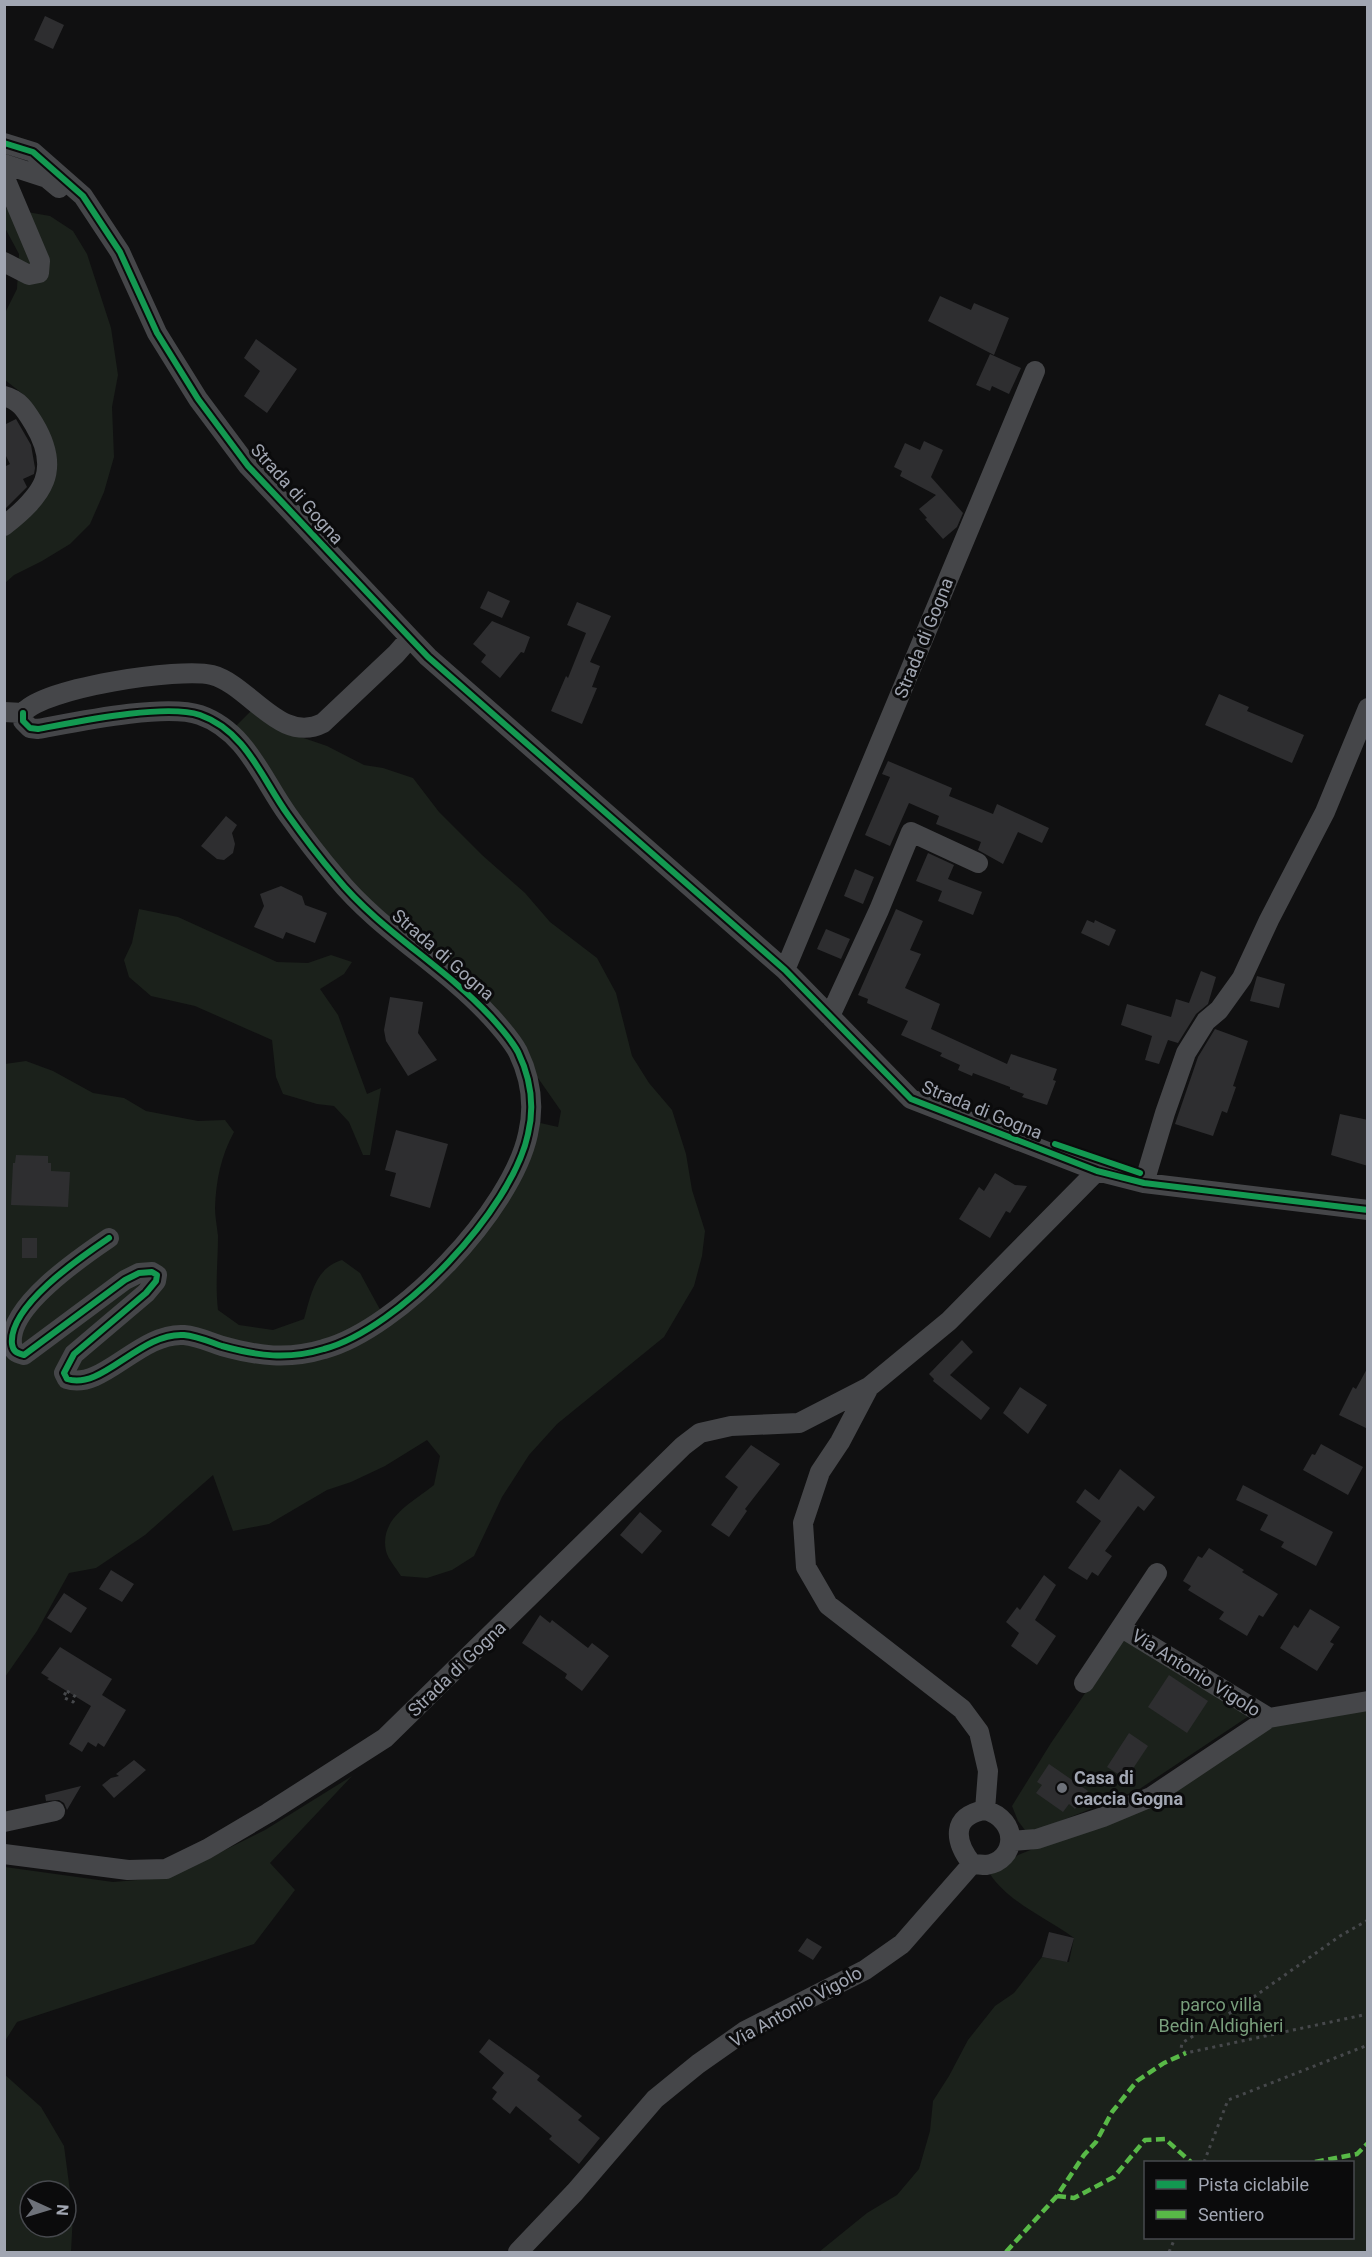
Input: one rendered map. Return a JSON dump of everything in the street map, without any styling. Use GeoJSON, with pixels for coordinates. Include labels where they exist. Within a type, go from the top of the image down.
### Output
{"type":"FeatureCollection","features":[{"type":"Feature","properties":{"kind":"street","name":"Strada di Gogna"},"geometry":{"type":"LineString","coordinates":[[4,142],[33,152],[83,196],[120,252],[157,333],[198,399],[248,466],[428,657],[785,970],[911,1099],[1097,1171],[1144,1184],[1368,1210]]}},
{"type":"Feature","properties":{"kind":"street","name":"Strada di Gogna"},"geometry":{"type":"LineString","coordinates":[[4,164],[46,178],[101,226]]}},
{"type":"Feature","properties":{"kind":"street"},"geometry":{"type":"LineString","coordinates":[[4,176],[40,261],[39,273],[29,275],[4,262]]}},
{"type":"Feature","properties":{"kind":"street","name":"Strada di Gogna"},"geometry":{"type":"LineString","coordinates":[[785,970],[1035,371]]}},
{"type":"Feature","properties":{"kind":"street"},"geometry":{"type":"LineString","coordinates":[[4,396],[11,397],[22,404],[41,436],[48,458],[43,487],[21,513],[4,526]]}},
{"type":"Feature","properties":{"kind":"street","name":"Strada di Gogna"},"geometry":{"type":"LineString","coordinates":[[109,1238],[82,1257],[37,1296],[22,1313],[14,1327],[13,1349],[17,1354],[24,1355],[125,1280],[139,1273],[152,1272],[157,1275],[156,1281],[146,1293],[74,1354],[64,1373],[67,1379],[71,1381],[90,1380],[151,1341],[183,1335],[267,1356],[303,1354],[351,1340],[376,1324],[435,1278],[495,1204],[520,1156],[528,1136],[532,1094],[517,1051],[504,1031],[453,980],[355,899],[286,813],[255,760],[222,726],[198,714],[178,712],[139,714],[38,729],[30,728],[14,713],[40,702],[94,686],[169,674],[194,673],[213,676],[227,682],[278,719],[294,727],[315,727],[323,723],[410,638]]}},
{"type":"Feature","properties":{"kind":"street"},"geometry":{"type":"LineString","coordinates":[[1144,1184],[1186,1053],[1206,1021],[1218,1010],[1242,978],[1325,812],[1368,708]]}},
{"type":"Feature","properties":{"kind":"street"},"geometry":{"type":"LineString","coordinates":[[830,1016],[879,910],[911,832],[978,863]]}},
{"type":"Feature","properties":{"kind":"street","name":"Strada di Gogna"},"geometry":{"type":"LineString","coordinates":[[333,889],[349,901],[355,899]]}},
{"type":"Feature","properties":{"kind":"street","name":"Strada di Gogna"},"geometry":{"type":"LineString","coordinates":[[4,1854],[138,1870],[166,1869],[207,1849],[268,1813],[385,1738],[683,1446],[700,1433],[731,1426],[799,1423],[869,1387],[949,1321],[1097,1171]]}},
{"type":"Feature","properties":{"kind":"street","name":"Strada di Gogna"},"geometry":{"type":"LineString","coordinates":[[869,1387],[840,1442],[819,1472],[803,1523],[806,1568],[828,1605],[962,1709],[979,1732],[988,1771],[985,1810]]}},
{"type":"Feature","properties":{"kind":"street","name":"Via Antonio Vigolo"},"geometry":{"type":"LineString","coordinates":[[1084,1683],[1157,1573]]}},
{"type":"Feature","properties":{"kind":"street","name":"Via Antonio Vigolo"},"geometry":{"type":"LineString","coordinates":[[1122,1628],[1269,1719]]}},
{"type":"Feature","properties":{"kind":"street","name":"Via Antonio Vigolo"},"geometry":{"type":"LineString","coordinates":[[1011,1841],[1037,1839],[1103,1817],[1151,1797],[1269,1719],[1368,1701]]}},
{"type":"Feature","properties":{"kind":"street"},"geometry":{"type":"LineString","coordinates":[[985,1810],[996,1813],[1010,1828],[1011,1841],[998,1860],[987,1865],[972,1864],[962,1851],[958,1836],[962,1822],[973,1812],[985,1810]]}},
{"type":"Feature","properties":{"kind":"street"},"geometry":{"type":"LineString","coordinates":[[4,1822],[55,1811]]}},
{"type":"Feature","properties":{"kind":"street","name":"Via Antonio Vigolo"},"geometry":{"type":"LineString","coordinates":[[518,2253],[575,2192],[655,2099],[698,2064],[745,2031],[865,1970],[902,1944],[972,1864]]}},
{"type":"Feature","properties":{"kind":"path"},"geometry":{"type":"LineString","coordinates":[[1368,1920],[1340,1936],[1241,2006],[1182,2043],[1181,2049],[1186,2053],[1368,2014]]}},
{"type":"Feature","properties":{"kind":"path"},"geometry":{"type":"LineString","coordinates":[[1205,2161],[1228,2100],[1368,2045]]}},
{"type":"Feature","properties":{"kind":"path"},"geometry":{"type":"LineString","coordinates":[[1169,2253],[1175,2239]]}},
{"type":"Feature","properties":{"kind":"green space"},"geometry":{"type":"Polygon","coordinates":[[[4,208],[50,216],[73,231],[87,254],[111,328],[118,375],[112,407],[114,457],[104,492],[90,524],[70,544],[14,575],[5,583],[5,530],[49,479],[24,395],[5,380],[5,313],[17,289],[19,254],[5,228],[4,208]]]}},
{"type":"Feature","properties":{"kind":"green space"},"geometry":{"type":"Polygon","coordinates":[[[254,708],[289,733],[327,746],[364,765],[383,768],[413,778],[439,812],[482,855],[525,893],[550,922],[597,958],[616,993],[632,1056],[649,1083],[672,1110],[686,1154],[692,1190],[705,1231],[702,1256],[694,1286],[664,1337],[557,1424],[529,1455],[502,1497],[474,1556],[452,1570],[427,1578],[401,1576],[386,1551],[385,1539],[392,1520],[407,1505],[434,1485],[440,1456],[427,1440],[385,1466],[327,1490],[269,1524],[233,1531],[213,1475],[145,1535],[96,1568],[69,1573],[37,1631],[5,1677],[5,1064],[26,1061],[53,1071],[93,1093],[124,1098],[146,1111],[198,1121],[225,1120],[234,1132],[223,1159],[216,1198],[218,1310],[239,1325],[273,1330],[304,1319],[312,1292],[320,1276],[326,1269],[342,1260],[360,1273],[383,1315],[498,1207],[527,1120],[558,1127],[561,1111],[538,1078],[502,1035],[347,887],[236,726],[254,708]]]}},
{"type":"Feature","properties":{"kind":"green space"},"geometry":{"type":"Polygon","coordinates":[[[139,909],[178,917],[277,962],[308,963],[331,955],[352,962],[344,974],[320,989],[338,1015],[367,1094],[381,1088],[370,1155],[363,1155],[349,1122],[334,1106],[317,1104],[283,1094],[276,1077],[272,1040],[195,1006],[151,996],[129,977],[124,960],[132,943],[139,909]]]}},
{"type":"Feature","properties":{"kind":"green space"},"geometry":{"type":"Polygon","coordinates":[[[1127,1632],[1252,1714],[1138,1790],[1028,1834],[1018,1821],[1012,1806],[1051,1743],[1127,1632]]]}},
{"type":"Feature","properties":{"kind":"green space","name":"parco villa Bedin Aldighieri"},"geometry":{"type":"Polygon","coordinates":[[[1367,1700],[1367,2252],[819,2252],[867,2213],[897,2195],[919,2169],[930,2131],[933,2101],[968,2040],[995,2006],[1014,1993],[1042,1957],[1069,1962],[1074,1938],[1018,1902],[990,1874],[1018,1855],[1150,1802],[1292,1712],[1367,1700]]]}},
{"type":"Feature","properties":{"kind":"green space"},"geometry":{"type":"Polygon","coordinates":[[[352,1776],[270,1863],[295,1890],[254,1944],[17,2022],[5,2041],[5,1867],[113,1882],[161,1878],[187,1869],[265,1830],[352,1776]]]}},
{"type":"Feature","properties":{"kind":"green space"},"geometry":{"type":"Polygon","coordinates":[[[4,2074],[41,2107],[64,2146],[68,2179],[18,2179],[18,2239],[72,2239],[71,2252],[5,2252],[4,2074]]]}},
{"type":"Feature","properties":{"kind":"building"},"geometry":{"type":"Polygon","coordinates":[[[45,16],[64,25],[53,49],[34,40],[45,16]]]}},
{"type":"Feature","properties":{"kind":"building"},"geometry":{"type":"Polygon","coordinates":[[[940,296],[971,310],[974,303],[1009,318],[994,355],[928,321],[940,296]]]}},
{"type":"Feature","properties":{"kind":"building"},"geometry":{"type":"Polygon","coordinates":[[[256,339],[297,369],[267,413],[244,396],[260,371],[244,358],[256,339]]]}},
{"type":"Feature","properties":{"kind":"building"},"geometry":{"type":"Polygon","coordinates":[[[990,354],[1021,368],[1009,394],[992,386],[990,391],[976,385],[990,354]]]}},
{"type":"Feature","properties":{"kind":"building"},"geometry":{"type":"Polygon","coordinates":[[[16,419],[31,445],[35,468],[34,474],[23,479],[27,487],[4,510],[4,467],[10,464],[4,452],[4,425],[16,419]]]}},
{"type":"Feature","properties":{"kind":"building"},"geometry":{"type":"Polygon","coordinates":[[[924,441],[943,450],[931,477],[963,513],[957,527],[943,539],[919,509],[936,495],[900,476],[902,471],[894,467],[905,443],[920,450],[924,441]]]}},
{"type":"Feature","properties":{"kind":"building"},"geometry":{"type":"Polygon","coordinates":[[[488,591],[510,601],[502,618],[480,608],[488,591]]]}},
{"type":"Feature","properties":{"kind":"building"},"geometry":{"type":"Polygon","coordinates":[[[577,602],[611,616],[590,662],[600,666],[592,687],[597,688],[582,724],[551,711],[566,676],[568,678],[586,633],[567,625],[577,602]]]}},
{"type":"Feature","properties":{"kind":"building"},"geometry":{"type":"Polygon","coordinates":[[[492,621],[530,637],[524,653],[521,652],[500,678],[481,662],[486,655],[473,644],[492,621]]]}},
{"type":"Feature","properties":{"kind":"building"},"geometry":{"type":"Polygon","coordinates":[[[1219,694],[1249,707],[1247,711],[1304,735],[1292,763],[1205,725],[1219,694]]]}},
{"type":"Feature","properties":{"kind":"building"},"geometry":{"type":"Polygon","coordinates":[[[888,761],[952,788],[949,796],[993,814],[997,804],[1049,828],[1042,843],[1018,832],[1003,864],[978,850],[981,842],[936,824],[939,816],[909,803],[890,846],[865,835],[890,777],[882,774],[888,761]]]}},
{"type":"Feature","properties":{"kind":"building"},"geometry":{"type":"Polygon","coordinates":[[[226,816],[237,825],[232,833],[235,844],[233,853],[224,860],[217,859],[201,846],[226,816]]]}},
{"type":"Feature","properties":{"kind":"building"},"geometry":{"type":"Polygon","coordinates":[[[928,853],[954,865],[948,879],[982,892],[973,915],[938,901],[942,891],[916,881],[928,853]]]}},
{"type":"Feature","properties":{"kind":"building"},"geometry":{"type":"Polygon","coordinates":[[[855,869],[874,877],[863,904],[844,896],[855,869]]]}},
{"type":"Feature","properties":{"kind":"building"},"geometry":{"type":"Polygon","coordinates":[[[281,886],[302,896],[305,905],[327,913],[315,943],[286,932],[283,939],[254,927],[264,906],[260,894],[281,886]]]}},
{"type":"Feature","properties":{"kind":"building"},"geometry":{"type":"Polygon","coordinates":[[[896,909],[923,921],[910,950],[921,954],[905,988],[940,1004],[931,1029],[1007,1064],[1011,1054],[1057,1069],[1053,1080],[1056,1081],[1047,1105],[1022,1097],[1024,1094],[1010,1087],[973,1073],[972,1076],[958,1070],[960,1065],[940,1056],[942,1053],[901,1035],[908,1021],[867,1003],[868,999],[858,995],[896,909]]]}},
{"type":"Feature","properties":{"kind":"building"},"geometry":{"type":"Polygon","coordinates":[[[1087,920],[1094,923],[1095,920],[1116,930],[1109,946],[1081,933],[1087,920]]]}},
{"type":"Feature","properties":{"kind":"building"},"geometry":{"type":"Polygon","coordinates":[[[826,929],[850,939],[841,959],[817,949],[826,929]]]}},
{"type":"Feature","properties":{"kind":"building"},"geometry":{"type":"Polygon","coordinates":[[[1201,971],[1216,977],[1208,1004],[1196,1014],[1178,1043],[1168,1040],[1159,1064],[1145,1060],[1152,1036],[1121,1025],[1127,1004],[1171,1017],[1176,999],[1189,1003],[1201,971]]]}},
{"type":"Feature","properties":{"kind":"building"},"geometry":{"type":"Polygon","coordinates":[[[1257,976],[1285,984],[1279,1008],[1250,1001],[1257,976]]]}},
{"type":"Feature","properties":{"kind":"building"},"geometry":{"type":"Polygon","coordinates":[[[390,997],[423,1002],[418,1033],[437,1060],[408,1076],[386,1041],[384,1030],[390,997]]]}},
{"type":"Feature","properties":{"kind":"building"},"geometry":{"type":"Polygon","coordinates":[[[1215,1029],[1248,1041],[1233,1086],[1236,1087],[1227,1113],[1222,1111],[1213,1136],[1175,1124],[1198,1057],[1215,1029]]]}},
{"type":"Feature","properties":{"kind":"building"},"geometry":{"type":"Polygon","coordinates":[[[1340,1114],[1368,1120],[1368,1166],[1331,1155],[1340,1114]]]}},
{"type":"Feature","properties":{"kind":"building"},"geometry":{"type":"Polygon","coordinates":[[[396,1130],[448,1144],[430,1208],[390,1196],[396,1173],[385,1170],[396,1130]]]}},
{"type":"Feature","properties":{"kind":"building"},"geometry":{"type":"Polygon","coordinates":[[[16,1155],[48,1156],[51,1171],[70,1172],[68,1207],[11,1205],[13,1163],[15,1163],[16,1155]]]}},
{"type":"Feature","properties":{"kind":"building"},"geometry":{"type":"Polygon","coordinates":[[[995,1173],[1015,1185],[1027,1186],[1010,1213],[1006,1211],[990,1238],[959,1219],[979,1187],[984,1191],[995,1173]]]}},
{"type":"Feature","properties":{"kind":"building"},"geometry":{"type":"Polygon","coordinates":[[[22,1238],[37,1238],[37,1258],[22,1258],[22,1238]]]}},
{"type":"Feature","properties":{"kind":"building"},"geometry":{"type":"Polygon","coordinates":[[[962,1340],[973,1352],[950,1375],[990,1408],[981,1420],[933,1381],[934,1379],[929,1374],[962,1340]]]}},
{"type":"Feature","properties":{"kind":"building"},"geometry":{"type":"Polygon","coordinates":[[[1368,1367],[1368,1429],[1339,1415],[1353,1387],[1356,1389],[1368,1367]]]}},
{"type":"Feature","properties":{"kind":"building"},"geometry":{"type":"Polygon","coordinates":[[[1020,1387],[1047,1405],[1028,1434],[1003,1413],[1020,1387]]]}},
{"type":"Feature","properties":{"kind":"building"},"geometry":{"type":"Polygon","coordinates":[[[1321,1444],[1363,1467],[1348,1495],[1303,1470],[1321,1444]]]}},
{"type":"Feature","properties":{"kind":"building"},"geometry":{"type":"Polygon","coordinates":[[[751,1445],[780,1464],[745,1509],[747,1511],[729,1537],[711,1525],[738,1487],[725,1477],[751,1445]]]}},
{"type":"Feature","properties":{"kind":"building"},"geometry":{"type":"Polygon","coordinates":[[[1120,1469],[1155,1497],[1144,1511],[1138,1506],[1105,1551],[1112,1556],[1098,1576],[1092,1572],[1087,1580],[1068,1568],[1101,1521],[1076,1502],[1085,1489],[1099,1500],[1120,1469]]]}},
{"type":"Feature","properties":{"kind":"building"},"geometry":{"type":"Polygon","coordinates":[[[1243,1485],[1333,1532],[1316,1566],[1281,1547],[1284,1542],[1260,1530],[1268,1515],[1236,1500],[1243,1485]]]}},
{"type":"Feature","properties":{"kind":"building"},"geometry":{"type":"Polygon","coordinates":[[[640,1512],[662,1531],[642,1554],[620,1535],[640,1512]]]}},
{"type":"Feature","properties":{"kind":"building"},"geometry":{"type":"Polygon","coordinates":[[[1209,1548],[1278,1594],[1263,1617],[1259,1615],[1247,1636],[1219,1619],[1224,1612],[1188,1590],[1191,1586],[1183,1581],[1198,1556],[1202,1558],[1209,1548]]]}},
{"type":"Feature","properties":{"kind":"building"},"geometry":{"type":"Polygon","coordinates":[[[111,1570],[134,1584],[122,1602],[99,1589],[111,1570]]]}},
{"type":"Feature","properties":{"kind":"building"},"geometry":{"type":"Polygon","coordinates":[[[1044,1575],[1056,1585],[1035,1620],[1056,1636],[1037,1665],[1011,1646],[1019,1633],[1006,1622],[1017,1607],[1020,1610],[1044,1575]]]}},
{"type":"Feature","properties":{"kind":"building"},"geometry":{"type":"Polygon","coordinates":[[[64,1593],[87,1608],[71,1633],[47,1618],[64,1593]]]}},
{"type":"Feature","properties":{"kind":"building"},"geometry":{"type":"Polygon","coordinates":[[[1310,1609],[1340,1627],[1330,1642],[1334,1644],[1317,1671],[1280,1648],[1294,1625],[1298,1628],[1310,1609]]]}},
{"type":"Feature","properties":{"kind":"building"},"geometry":{"type":"Polygon","coordinates":[[[540,1615],[550,1623],[552,1620],[588,1648],[592,1643],[609,1656],[582,1691],[565,1678],[567,1674],[522,1643],[540,1615]]]}},
{"type":"Feature","properties":{"kind":"building"},"geometry":{"type":"Polygon","coordinates":[[[60,1647],[112,1679],[102,1695],[126,1710],[104,1747],[98,1743],[96,1747],[88,1742],[82,1752],[69,1744],[91,1706],[41,1673],[60,1647]]]}},
{"type":"Feature","properties":{"kind":"building"},"geometry":{"type":"Polygon","coordinates":[[[1169,1675],[1208,1701],[1187,1733],[1148,1707],[1169,1675]]]}},
{"type":"Feature","properties":{"kind":"building"},"geometry":{"type":"Polygon","coordinates":[[[1129,1733],[1148,1746],[1126,1779],[1107,1767],[1129,1733]]]}},
{"type":"Feature","properties":{"kind":"building"},"geometry":{"type":"Polygon","coordinates":[[[134,1760],[146,1770],[114,1798],[102,1785],[111,1778],[119,1776],[116,1774],[134,1760]]]}},
{"type":"Feature","properties":{"kind":"building","name":"Casa di caccia Gogna"},"geometry":{"type":"Polygon","coordinates":[[[1049,1764],[1088,1791],[1075,1809],[1069,1804],[1063,1812],[1036,1793],[1042,1785],[1037,1782],[1049,1764]]]}},
{"type":"Feature","properties":{"kind":"building"},"geometry":{"type":"Polygon","coordinates":[[[81,1786],[67,1810],[64,1803],[59,1800],[46,1801],[45,1795],[81,1786]]]}},
{"type":"Feature","properties":{"kind":"building"},"geometry":{"type":"Polygon","coordinates":[[[1049,1932],[1074,1938],[1067,1962],[1042,1957],[1049,1932]]]}},
{"type":"Feature","properties":{"kind":"building"},"geometry":{"type":"Polygon","coordinates":[[[807,1938],[822,1947],[813,1960],[798,1951],[807,1938]]]}},
{"type":"Feature","properties":{"kind":"building"},"geometry":{"type":"Polygon","coordinates":[[[489,2039],[540,2076],[537,2080],[582,2116],[578,2120],[600,2138],[579,2164],[549,2139],[552,2136],[516,2106],[510,2114],[492,2099],[497,2092],[492,2088],[504,2073],[479,2052],[489,2039]]]}},
{"type":"Feature","properties":{"kind":"marked path"},"geometry":{"type":"LineString","coordinates":[[1006,2252],[1057,2196],[1084,2155],[1096,2142],[1112,2112],[1137,2081],[1164,2063],[1186,2053]]}},
{"type":"Feature","properties":{"kind":"marked path"},"geometry":{"type":"LineString","coordinates":[[1057,2196],[1074,2198],[1114,2177],[1145,2140],[1165,2139],[1190,2161]]}},
{"type":"Feature","properties":{"kind":"marked path"},"geometry":{"type":"LineString","coordinates":[[1320,2161],[1357,2154],[1368,2143]]}},
{"type":"Feature","properties":{"kind":"cycle path"},"geometry":{"type":"LineString","coordinates":[[4,143],[33,152],[83,196],[120,252],[157,333],[198,399],[248,466],[428,657],[785,970],[911,1099],[1097,1171],[1144,1183],[1368,1210]]}},
{"type":"Feature","properties":{"kind":"cycle path"},"geometry":{"type":"LineString","coordinates":[[23,713],[23,721],[30,728],[38,729],[143,712],[185,712],[216,722],[230,732],[252,758],[305,839],[353,896],[452,980],[490,1016],[518,1052],[529,1082],[530,1123],[518,1164],[500,1197],[476,1230],[417,1292],[385,1318],[354,1337],[324,1349],[298,1355],[261,1354],[184,1335],[152,1342],[94,1377],[80,1380],[67,1379],[64,1373],[74,1354],[146,1293],[156,1281],[157,1275],[152,1272],[139,1273],[125,1280],[24,1355],[15,1351],[12,1344],[14,1329],[34,1299],[65,1270],[109,1238]]}},
{"type":"Feature","properties":{"kind":"cycle path"},"geometry":{"type":"LineString","coordinates":[[1055,1144],[1140,1173]]}},
{"type":"Feature","properties":{"kind":"place","name":"Casa di caccia Gogna"},"geometry":{"type":"Point","coordinates":[1062,1788]}}]}
